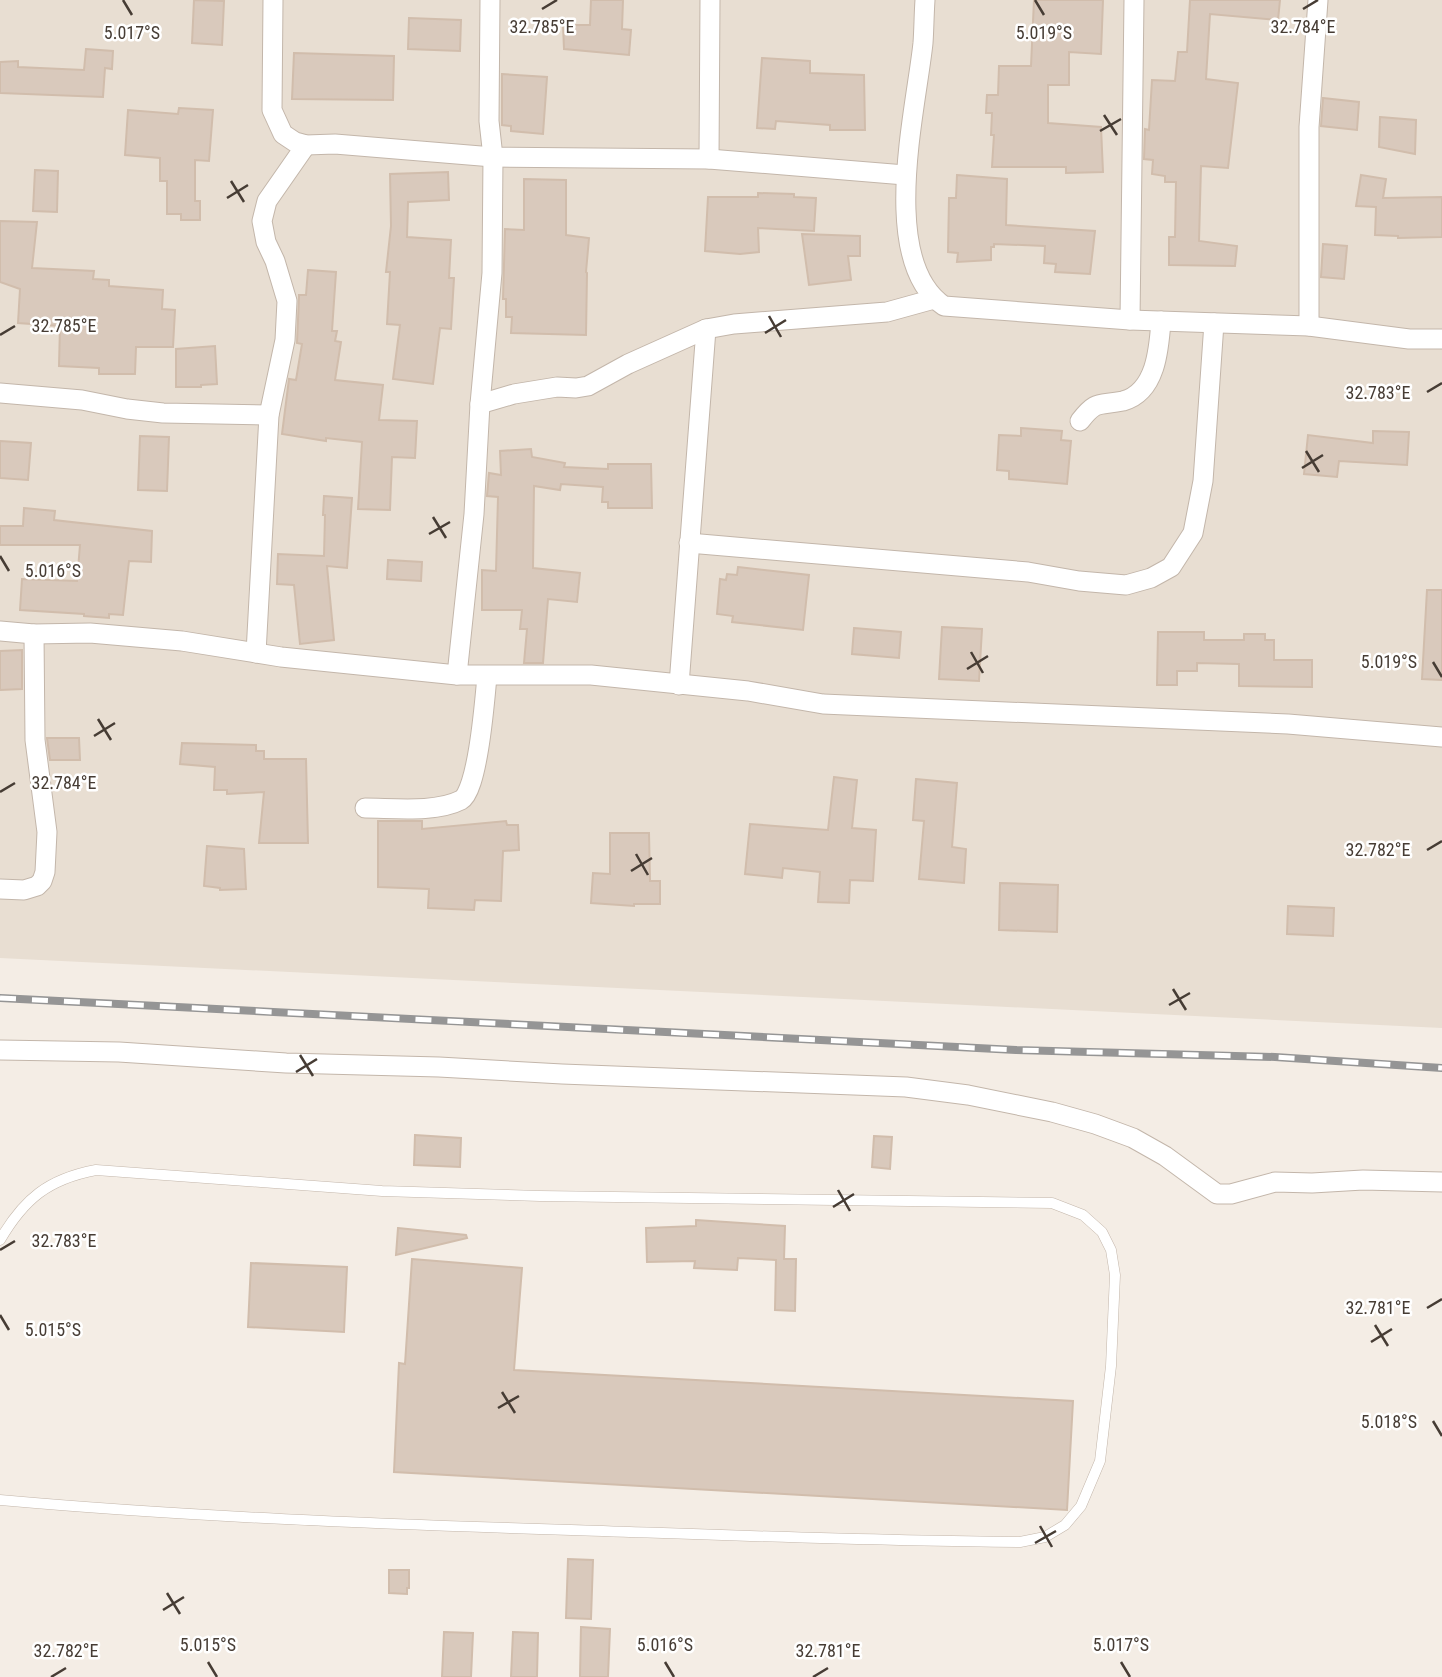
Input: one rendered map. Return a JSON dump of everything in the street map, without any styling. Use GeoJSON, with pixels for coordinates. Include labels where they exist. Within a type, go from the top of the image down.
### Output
{"type":"FeatureCollection","features":[{"type":"Feature","properties":{"kind":"street"},"geometry":{"type":"LineString","coordinates":[[273,0],[272,110],[283,134],[295,142],[306,145],[335,144],[493,157],[709,159],[905,175]]}},
{"type":"Feature","properties":{"kind":"street"},"geometry":{"type":"LineString","coordinates":[[457,675],[474,514],[480,404],[492,273],[490,0]]}},
{"type":"Feature","properties":{"kind":"street"},"geometry":{"type":"LineString","coordinates":[[709,159],[710,0]]}},
{"type":"Feature","properties":{"kind":"street"},"geometry":{"type":"LineString","coordinates":[[925,0],[923,42],[905,175],[908,231],[918,277],[924,289],[944,306],[1130,320],[1309,326],[1409,339],[1442,340]]}},
{"type":"Feature","properties":{"kind":"street"},"geometry":{"type":"LineString","coordinates":[[1130,320],[1134,0]]}},
{"type":"Feature","properties":{"kind":"street"},"geometry":{"type":"LineString","coordinates":[[1309,326],[1309,127],[1318,0]]}},
{"type":"Feature","properties":{"kind":"street"},"geometry":{"type":"LineString","coordinates":[[256,653],[269,415],[285,340],[287,300],[266,242],[262,221],[267,201],[306,145]]}},
{"type":"Feature","properties":{"kind":"street"},"geometry":{"type":"LineString","coordinates":[[480,404],[514,394],[557,387],[588,386],[706,329],[734,324],[887,312],[934,299]]}},
{"type":"Feature","properties":{"kind":"street"},"geometry":{"type":"LineString","coordinates":[[1080,421],[1091,407],[1127,400],[1146,386],[1159,346],[1161,321]]}},
{"type":"Feature","properties":{"kind":"street"},"geometry":{"type":"LineString","coordinates":[[689,542],[1028,572],[1079,581],[1126,585],[1151,578],[1171,567],[1193,533],[1203,481],[1214,323]]}},
{"type":"Feature","properties":{"kind":"street"},"geometry":{"type":"LineString","coordinates":[[679,685],[706,329]]}},
{"type":"Feature","properties":{"kind":"street"},"geometry":{"type":"LineString","coordinates":[[0,393],[82,400],[127,410],[163,413],[269,415]]}},
{"type":"Feature","properties":{"kind":"street"},"geometry":{"type":"LineString","coordinates":[[0,631],[104,634],[182,640],[256,653],[457,675],[591,675],[748,691],[835,705],[1288,724],[1442,737]]}},
{"type":"Feature","properties":{"kind":"street"},"geometry":{"type":"LineString","coordinates":[[0,888],[24,890],[37,886],[45,872],[47,832],[35,740],[34,634]]}},
{"type":"Feature","properties":{"kind":"street"},"geometry":{"type":"LineString","coordinates":[[365,808],[445,806],[463,799],[469,793],[479,748],[487,676]]}},
{"type":"Feature","properties":{"kind":"street"},"geometry":{"type":"LineString","coordinates":[[0,1050],[119,1052],[286,1063],[906,1087],[968,1095],[1052,1112],[1095,1124],[1133,1138],[1165,1156],[1216,1194],[1231,1194],[1275,1182],[1442,1182]]}},
{"type":"Feature","properties":{"kind":"lane"},"geometry":{"type":"LineString","coordinates":[[0,1240],[13,1218],[33,1197],[75,1174],[96,1170],[382,1191],[554,1197],[1052,1203],[1083,1215],[1102,1232],[1111,1250],[1115,1275],[1111,1366],[1100,1461],[1081,1506],[1065,1525],[1045,1537],[1020,1542],[868,1541],[370,1523],[113,1510],[0,1500]]}},
{"type":"Feature","properties":{"kind":"shaded area"},"geometry":{"type":"Polygon","coordinates":[[[0,0],[1442,0],[1442,1028],[0,958],[0,0]]]}},
{"type":"Feature","properties":{"kind":"building"},"geometry":{"type":"Polygon","coordinates":[[[194,0],[224,1],[222,45],[192,43],[194,0]]]}},
{"type":"Feature","properties":{"kind":"building"},"geometry":{"type":"Polygon","coordinates":[[[591,0],[623,0],[622,29],[631,30],[629,55],[564,49],[563,25],[590,25],[591,0]]]}},
{"type":"Feature","properties":{"kind":"building"},"geometry":{"type":"Polygon","coordinates":[[[1034,0],[1103,0],[1101,54],[1069,52],[1069,85],[1048,85],[1048,123],[1101,127],[1103,172],[1066,173],[1066,167],[992,167],[994,135],[991,135],[992,113],[986,113],[987,95],[998,95],[999,66],[1031,66],[1034,0]]]}},
{"type":"Feature","properties":{"kind":"building"},"geometry":{"type":"Polygon","coordinates":[[[1190,0],[1280,0],[1278,20],[1210,14],[1206,79],[1238,83],[1228,168],[1201,166],[1199,241],[1237,246],[1235,266],[1169,265],[1169,237],[1175,237],[1176,182],[1165,182],[1165,176],[1152,174],[1153,160],[1144,159],[1152,80],[1175,81],[1178,52],[1187,52],[1190,0]]]}},
{"type":"Feature","properties":{"kind":"building"},"geometry":{"type":"Polygon","coordinates":[[[409,18],[461,20],[460,51],[408,49],[409,18]]]}},
{"type":"Feature","properties":{"kind":"building"},"geometry":{"type":"Polygon","coordinates":[[[86,49],[113,51],[112,69],[105,68],[103,97],[0,93],[0,62],[18,61],[18,67],[84,70],[86,49]]]}},
{"type":"Feature","properties":{"kind":"building"},"geometry":{"type":"Polygon","coordinates":[[[294,53],[394,56],[393,100],[292,99],[294,53]]]}},
{"type":"Feature","properties":{"kind":"building"},"geometry":{"type":"Polygon","coordinates":[[[762,58],[810,61],[810,73],[864,75],[865,130],[830,130],[830,125],[776,121],[775,129],[757,128],[762,58]]]}},
{"type":"Feature","properties":{"kind":"building"},"geometry":{"type":"Polygon","coordinates":[[[502,74],[547,77],[543,134],[511,131],[511,126],[502,125],[502,74]]]}},
{"type":"Feature","properties":{"kind":"building"},"geometry":{"type":"Polygon","coordinates":[[[1323,98],[1359,102],[1357,130],[1321,126],[1323,98]]]}},
{"type":"Feature","properties":{"kind":"building"},"geometry":{"type":"Polygon","coordinates":[[[179,108],[213,110],[209,161],[195,160],[195,201],[200,201],[200,220],[181,220],[181,214],[167,214],[167,181],[160,181],[160,158],[125,155],[128,110],[178,114],[179,108]]]}},
{"type":"Feature","properties":{"kind":"building"},"geometry":{"type":"Polygon","coordinates":[[[1380,117],[1416,120],[1415,154],[1379,147],[1380,117]]]}},
{"type":"Feature","properties":{"kind":"building"},"geometry":{"type":"Polygon","coordinates":[[[35,170],[58,171],[57,212],[33,211],[35,170]]]}},
{"type":"Feature","properties":{"kind":"building"},"geometry":{"type":"Polygon","coordinates":[[[448,172],[449,200],[408,202],[407,237],[451,240],[449,278],[454,278],[451,329],[440,328],[433,384],[393,379],[400,325],[387,324],[390,174],[448,172]]]}},
{"type":"Feature","properties":{"kind":"building"},"geometry":{"type":"Polygon","coordinates":[[[957,175],[1007,179],[1006,225],[1095,231],[1090,274],[1055,272],[1056,264],[1044,263],[1045,246],[994,244],[994,247],[991,247],[991,260],[957,262],[958,253],[948,252],[949,198],[956,198],[957,175]]]}},
{"type":"Feature","properties":{"kind":"building"},"geometry":{"type":"Polygon","coordinates":[[[1361,175],[1386,179],[1383,198],[1442,197],[1442,237],[1398,238],[1375,235],[1376,207],[1356,206],[1361,175]]]}},
{"type":"Feature","properties":{"kind":"building"},"geometry":{"type":"Polygon","coordinates":[[[524,179],[566,180],[566,235],[589,238],[586,335],[511,333],[512,317],[506,317],[506,299],[503,299],[505,229],[524,230],[524,179]]]}},
{"type":"Feature","properties":{"kind":"building"},"geometry":{"type":"Polygon","coordinates":[[[758,193],[816,198],[814,231],[758,228],[759,252],[740,254],[705,251],[708,197],[758,197],[758,193]]]}},
{"type":"Feature","properties":{"kind":"building"},"geometry":{"type":"Polygon","coordinates":[[[0,221],[37,222],[32,268],[94,271],[93,279],[109,280],[109,286],[163,290],[162,309],[175,310],[173,347],[136,347],[135,374],[99,374],[99,368],[59,366],[60,326],[18,323],[20,289],[0,282],[0,221]]]}},
{"type":"Feature","properties":{"kind":"building"},"geometry":{"type":"Polygon","coordinates":[[[802,234],[860,236],[860,256],[848,256],[851,280],[809,285],[802,234]]]}},
{"type":"Feature","properties":{"kind":"building"},"geometry":{"type":"Polygon","coordinates":[[[1323,244],[1347,246],[1344,279],[1321,277],[1323,244]]]}},
{"type":"Feature","properties":{"kind":"building"},"geometry":{"type":"Polygon","coordinates":[[[308,270],[336,272],[332,331],[337,331],[335,341],[341,342],[335,380],[383,385],[379,420],[417,421],[415,458],[392,457],[390,510],[358,509],[362,442],[326,438],[326,441],[282,434],[289,379],[296,380],[302,344],[297,343],[299,295],[306,295],[308,270]]]}},
{"type":"Feature","properties":{"kind":"building"},"geometry":{"type":"Polygon","coordinates":[[[215,346],[217,384],[176,387],[176,349],[215,346]]]}},
{"type":"Feature","properties":{"kind":"building"},"geometry":{"type":"Polygon","coordinates":[[[1021,428],[1062,431],[1061,440],[1071,441],[1067,484],[1009,479],[1009,471],[997,470],[999,435],[1021,436],[1021,428]]]}},
{"type":"Feature","properties":{"kind":"building"},"geometry":{"type":"Polygon","coordinates":[[[1373,431],[1409,432],[1407,465],[1339,461],[1337,477],[1304,474],[1308,435],[1373,443],[1373,431]]]}},
{"type":"Feature","properties":{"kind":"building"},"geometry":{"type":"Polygon","coordinates":[[[140,436],[169,437],[167,491],[138,490],[140,436]]]}},
{"type":"Feature","properties":{"kind":"building"},"geometry":{"type":"Polygon","coordinates":[[[0,441],[31,443],[28,480],[0,478],[0,441]]]}},
{"type":"Feature","properties":{"kind":"building"},"geometry":{"type":"Polygon","coordinates":[[[531,449],[532,457],[565,463],[564,467],[608,469],[608,464],[651,464],[652,508],[608,508],[608,502],[602,502],[603,487],[561,484],[560,490],[534,486],[533,568],[580,573],[577,602],[548,599],[543,663],[524,663],[527,629],[520,629],[522,610],[482,610],[482,570],[496,571],[498,497],[487,496],[489,473],[501,475],[500,451],[531,449]]]}},
{"type":"Feature","properties":{"kind":"building"},"geometry":{"type":"Polygon","coordinates":[[[324,496],[352,498],[347,568],[327,566],[334,640],[300,644],[294,585],[277,584],[278,554],[324,556],[324,496]]]}},
{"type":"Feature","properties":{"kind":"building"},"geometry":{"type":"Polygon","coordinates":[[[24,508],[55,511],[54,520],[152,531],[151,562],[129,561],[123,615],[109,614],[109,618],[20,610],[22,579],[77,581],[80,545],[0,545],[0,526],[23,526],[24,508]]]}},
{"type":"Feature","properties":{"kind":"building"},"geometry":{"type":"Polygon","coordinates":[[[388,560],[422,562],[421,581],[387,579],[388,560]]]}},
{"type":"Feature","properties":{"kind":"building"},"geometry":{"type":"Polygon","coordinates":[[[738,567],[809,575],[803,630],[732,622],[733,616],[717,614],[720,579],[726,580],[727,574],[737,575],[738,567]]]}},
{"type":"Feature","properties":{"kind":"building"},"geometry":{"type":"Polygon","coordinates":[[[1427,590],[1442,590],[1442,680],[1422,679],[1427,590]]]}},
{"type":"Feature","properties":{"kind":"building"},"geometry":{"type":"Polygon","coordinates":[[[942,627],[982,629],[979,681],[939,679],[942,627]]]}},
{"type":"Feature","properties":{"kind":"building"},"geometry":{"type":"Polygon","coordinates":[[[854,628],[901,632],[899,658],[852,654],[854,628]]]}},
{"type":"Feature","properties":{"kind":"building"},"geometry":{"type":"Polygon","coordinates":[[[1158,632],[1204,632],[1204,640],[1244,640],[1244,634],[1265,634],[1265,640],[1274,640],[1274,660],[1312,660],[1312,687],[1239,686],[1239,664],[1197,663],[1197,671],[1177,671],[1177,685],[1157,685],[1158,632]]]}},
{"type":"Feature","properties":{"kind":"building"},"geometry":{"type":"Polygon","coordinates":[[[22,650],[22,689],[0,690],[0,651],[22,650]]]}},
{"type":"Feature","properties":{"kind":"building"},"geometry":{"type":"Polygon","coordinates":[[[47,738],[79,738],[80,760],[50,760],[47,738]]]}},
{"type":"Feature","properties":{"kind":"building"},"geometry":{"type":"Polygon","coordinates":[[[182,743],[256,745],[256,751],[264,751],[264,759],[306,759],[308,843],[259,843],[264,792],[227,794],[227,790],[214,790],[215,767],[180,764],[182,743]]]}},
{"type":"Feature","properties":{"kind":"building"},"geometry":{"type":"Polygon","coordinates":[[[834,777],[857,780],[852,828],[876,830],[873,881],[850,880],[849,903],[818,902],[820,872],[783,868],[782,878],[745,874],[750,824],[828,830],[834,777]]]}},
{"type":"Feature","properties":{"kind":"building"},"geometry":{"type":"Polygon","coordinates":[[[916,779],[957,783],[952,847],[966,849],[964,883],[919,879],[924,821],[913,820],[916,779]]]}},
{"type":"Feature","properties":{"kind":"building"},"geometry":{"type":"Polygon","coordinates":[[[378,821],[422,821],[422,829],[506,821],[507,825],[518,825],[519,850],[503,851],[501,901],[475,900],[474,910],[428,908],[429,889],[378,887],[378,821]]]}},
{"type":"Feature","properties":{"kind":"building"},"geometry":{"type":"Polygon","coordinates":[[[610,833],[649,833],[650,881],[660,881],[660,904],[634,906],[591,903],[593,873],[610,874],[610,833]]]}},
{"type":"Feature","properties":{"kind":"building"},"geometry":{"type":"Polygon","coordinates":[[[207,846],[244,849],[246,889],[220,890],[204,886],[207,846]]]}},
{"type":"Feature","properties":{"kind":"building"},"geometry":{"type":"Polygon","coordinates":[[[1000,883],[1058,885],[1057,932],[999,930],[1000,883]]]}},
{"type":"Feature","properties":{"kind":"building"},"geometry":{"type":"Polygon","coordinates":[[[1288,906],[1334,908],[1333,936],[1287,934],[1288,906]]]}},
{"type":"Feature","properties":{"kind":"building"},"geometry":{"type":"Polygon","coordinates":[[[415,1135],[461,1138],[460,1167],[414,1165],[415,1135]]]}},
{"type":"Feature","properties":{"kind":"building"},"geometry":{"type":"Polygon","coordinates":[[[874,1136],[892,1137],[890,1169],[872,1167],[874,1136]]]}},
{"type":"Feature","properties":{"kind":"building"},"geometry":{"type":"Polygon","coordinates":[[[696,1220],[785,1226],[784,1259],[796,1259],[795,1311],[775,1310],[776,1260],[738,1258],[737,1270],[694,1268],[695,1261],[647,1262],[646,1228],[696,1226],[696,1220]]]}},
{"type":"Feature","properties":{"kind":"building"},"geometry":{"type":"Polygon","coordinates":[[[398,1228],[466,1235],[467,1238],[396,1255],[398,1228]]]}},
{"type":"Feature","properties":{"kind":"building"},"geometry":{"type":"Polygon","coordinates":[[[412,1259],[522,1268],[514,1370],[1073,1401],[1067,1510],[394,1472],[399,1363],[405,1364],[412,1259]]]}},
{"type":"Feature","properties":{"kind":"building"},"geometry":{"type":"Polygon","coordinates":[[[251,1263],[347,1267],[344,1332],[248,1327],[251,1263]]]}},
{"type":"Feature","properties":{"kind":"building"},"geometry":{"type":"Polygon","coordinates":[[[568,1559],[593,1560],[591,1619],[566,1618],[568,1559]]]}},
{"type":"Feature","properties":{"kind":"building"},"geometry":{"type":"Polygon","coordinates":[[[389,1570],[409,1570],[407,1594],[389,1593],[389,1570]]]}},
{"type":"Feature","properties":{"kind":"building"},"geometry":{"type":"Polygon","coordinates":[[[581,1627],[610,1629],[608,1677],[580,1677],[581,1627]]]}},
{"type":"Feature","properties":{"kind":"building"},"geometry":{"type":"Polygon","coordinates":[[[444,1632],[473,1633],[471,1677],[442,1677],[444,1632]]]}},
{"type":"Feature","properties":{"kind":"building"},"geometry":{"type":"Polygon","coordinates":[[[513,1632],[538,1633],[537,1677],[511,1677],[513,1632]]]}},
{"type":"Feature","properties":{"kind":"railway"},"geometry":{"type":"LineString","coordinates":[[0,998],[1016,1050],[1275,1057],[1442,1068]]}}]}
